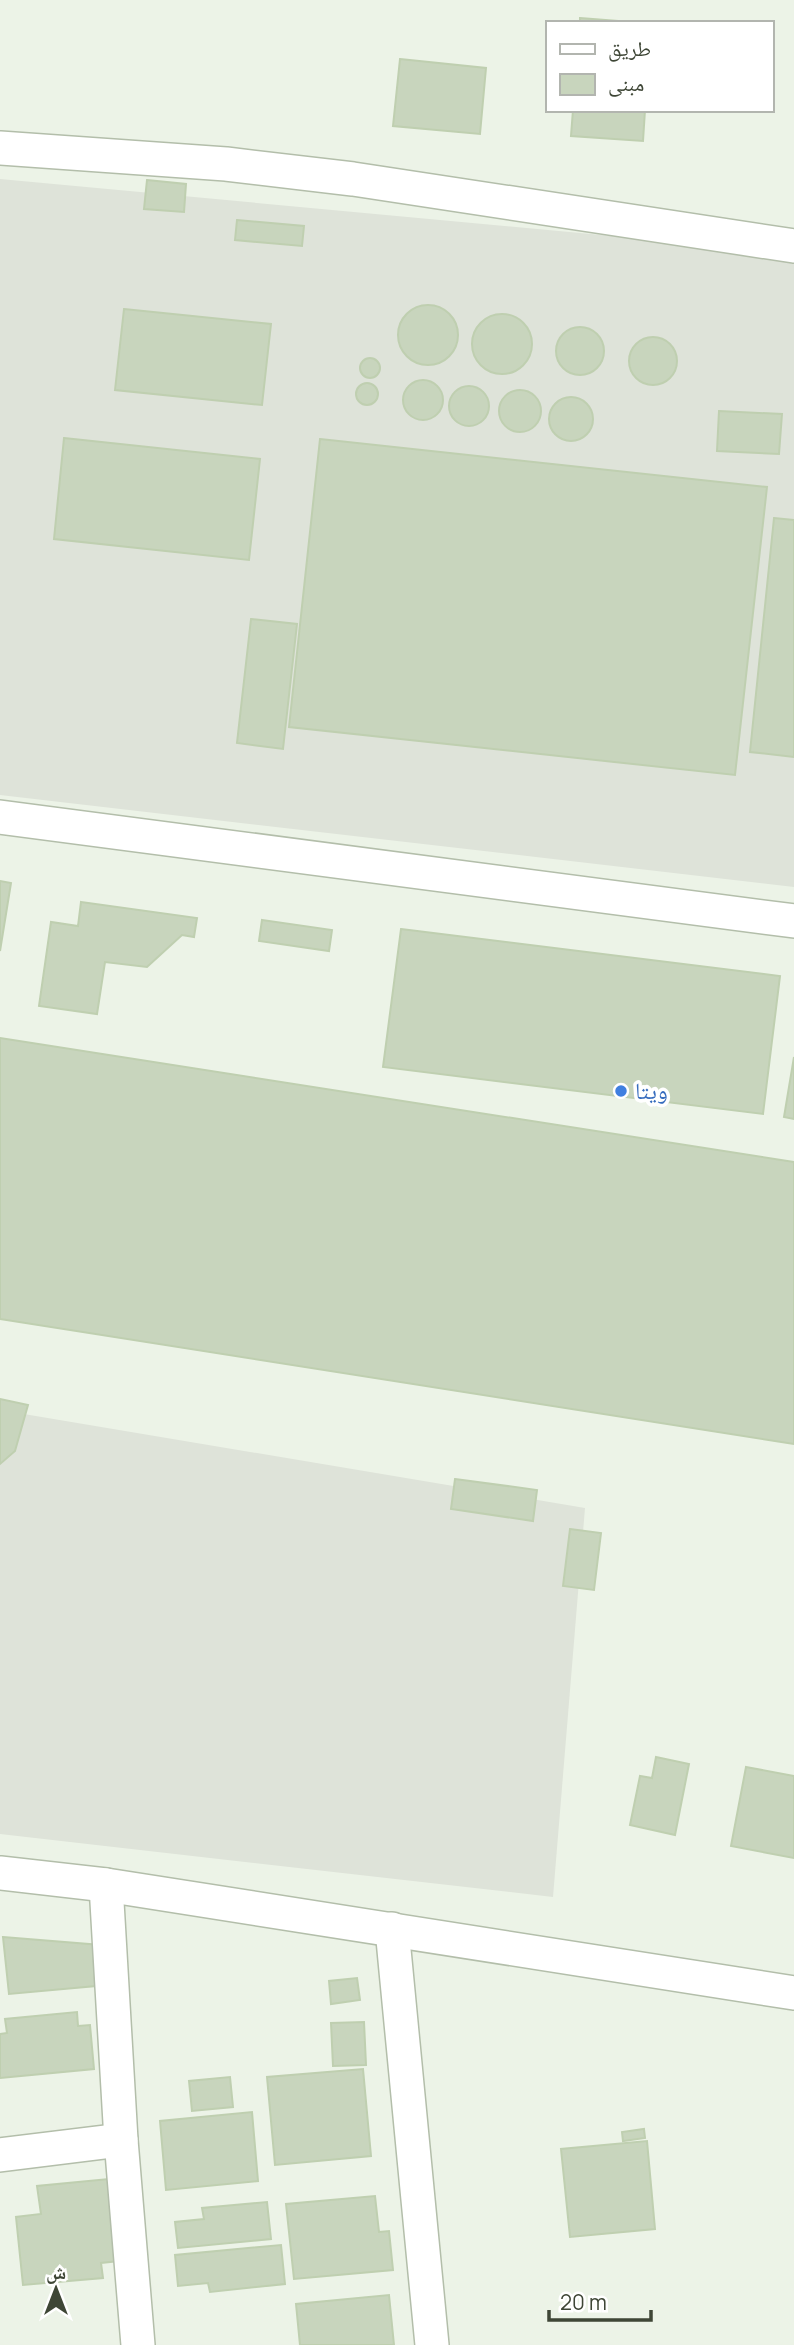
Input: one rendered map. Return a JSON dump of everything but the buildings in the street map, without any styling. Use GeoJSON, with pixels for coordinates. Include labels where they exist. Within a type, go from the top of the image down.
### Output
{"type":"FeatureCollection","features":[{"type":"Feature","properties":{"kind":"street"},"geometry":{"type":"LineString","coordinates":[[0,148],[226,164],[328,176],[794,246]]}},
{"type":"Feature","properties":{"kind":"street"},"geometry":{"type":"LineString","coordinates":[[0,817],[794,921]]}},
{"type":"Feature","properties":{"kind":"street"},"geometry":{"type":"LineString","coordinates":[[0,1873],[106,1885],[794,1993]]}},
{"type":"Feature","properties":{"kind":"street"},"geometry":{"type":"LineString","coordinates":[[106,1885],[121,2140],[138,2345]]}},
{"type":"Feature","properties":{"kind":"street"},"geometry":{"type":"LineString","coordinates":[[391,1929],[432,2345]]}},
{"type":"Feature","properties":{"kind":"street"},"geometry":{"type":"LineString","coordinates":[[0,2155],[121,2140]]}},
{"type":"Feature","properties":{"kind":"shaded area"},"geometry":{"type":"Polygon","coordinates":[[[0,179],[794,253],[794,887],[0,795],[0,179]]]}},
{"type":"Feature","properties":{"kind":"shaded area"},"geometry":{"type":"Polygon","coordinates":[[[0,1410],[585,1508],[553,1897],[0,1834],[0,1410]]]}},
{"type":"Feature","properties":{"kind":"place","name":"ويتا"},"geometry":{"type":"Point","coordinates":[621,1091]}}]}
